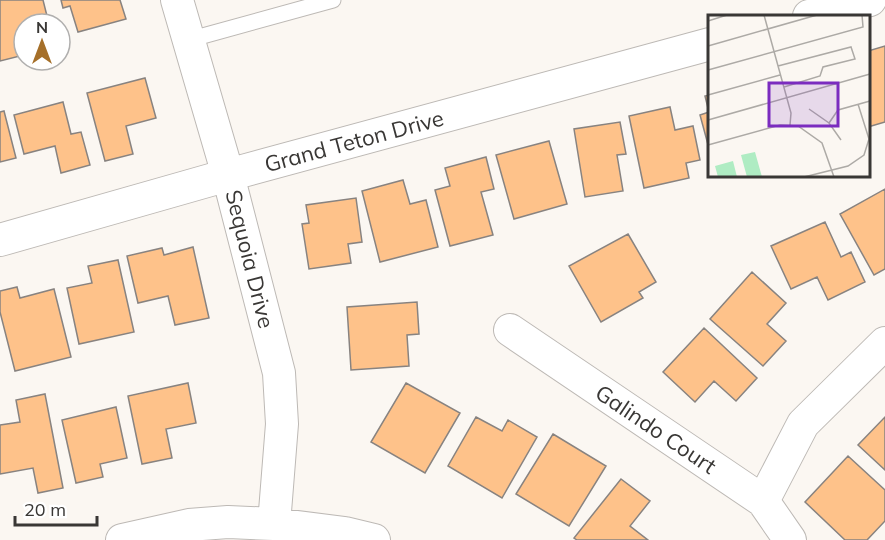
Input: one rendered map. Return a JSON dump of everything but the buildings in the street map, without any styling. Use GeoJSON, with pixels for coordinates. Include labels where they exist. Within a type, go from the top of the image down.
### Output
{"type":"FeatureCollection","features":[{"type":"Feature","properties":{"kind":"street","name":"Sequoia Drive"},"geometry":{"type":"LineString","coordinates":[[177,0],[228,175],[279,373],[282,424],[274,524]]}},
{"type":"Feature","properties":{"kind":"street"},"geometry":{"type":"LineString","coordinates":[[813,15],[870,0]]}},
{"type":"Feature","properties":{"kind":"street","name":"Grand Teton Drive"},"geometry":{"type":"LineString","coordinates":[[0,240],[228,175],[708,45]]}},
{"type":"Feature","properties":{"kind":"street","name":"Galindo Court"},"geometry":{"type":"LineString","coordinates":[[510,330],[763,501],[790,540]]}},
{"type":"Feature","properties":{"kind":"street"},"geometry":{"type":"LineString","coordinates":[[763,501],[803,424],[885,343]]}},
{"type":"Feature","properties":{"kind":"street"},"geometry":{"type":"LineString","coordinates":[[122,540],[189,525],[228,522],[274,524],[345,533],[374,540]]}},
{"type":"Feature","properties":{"kind":"lane"},"geometry":{"type":"LineString","coordinates":[[188,40],[333,0]]}}]}
